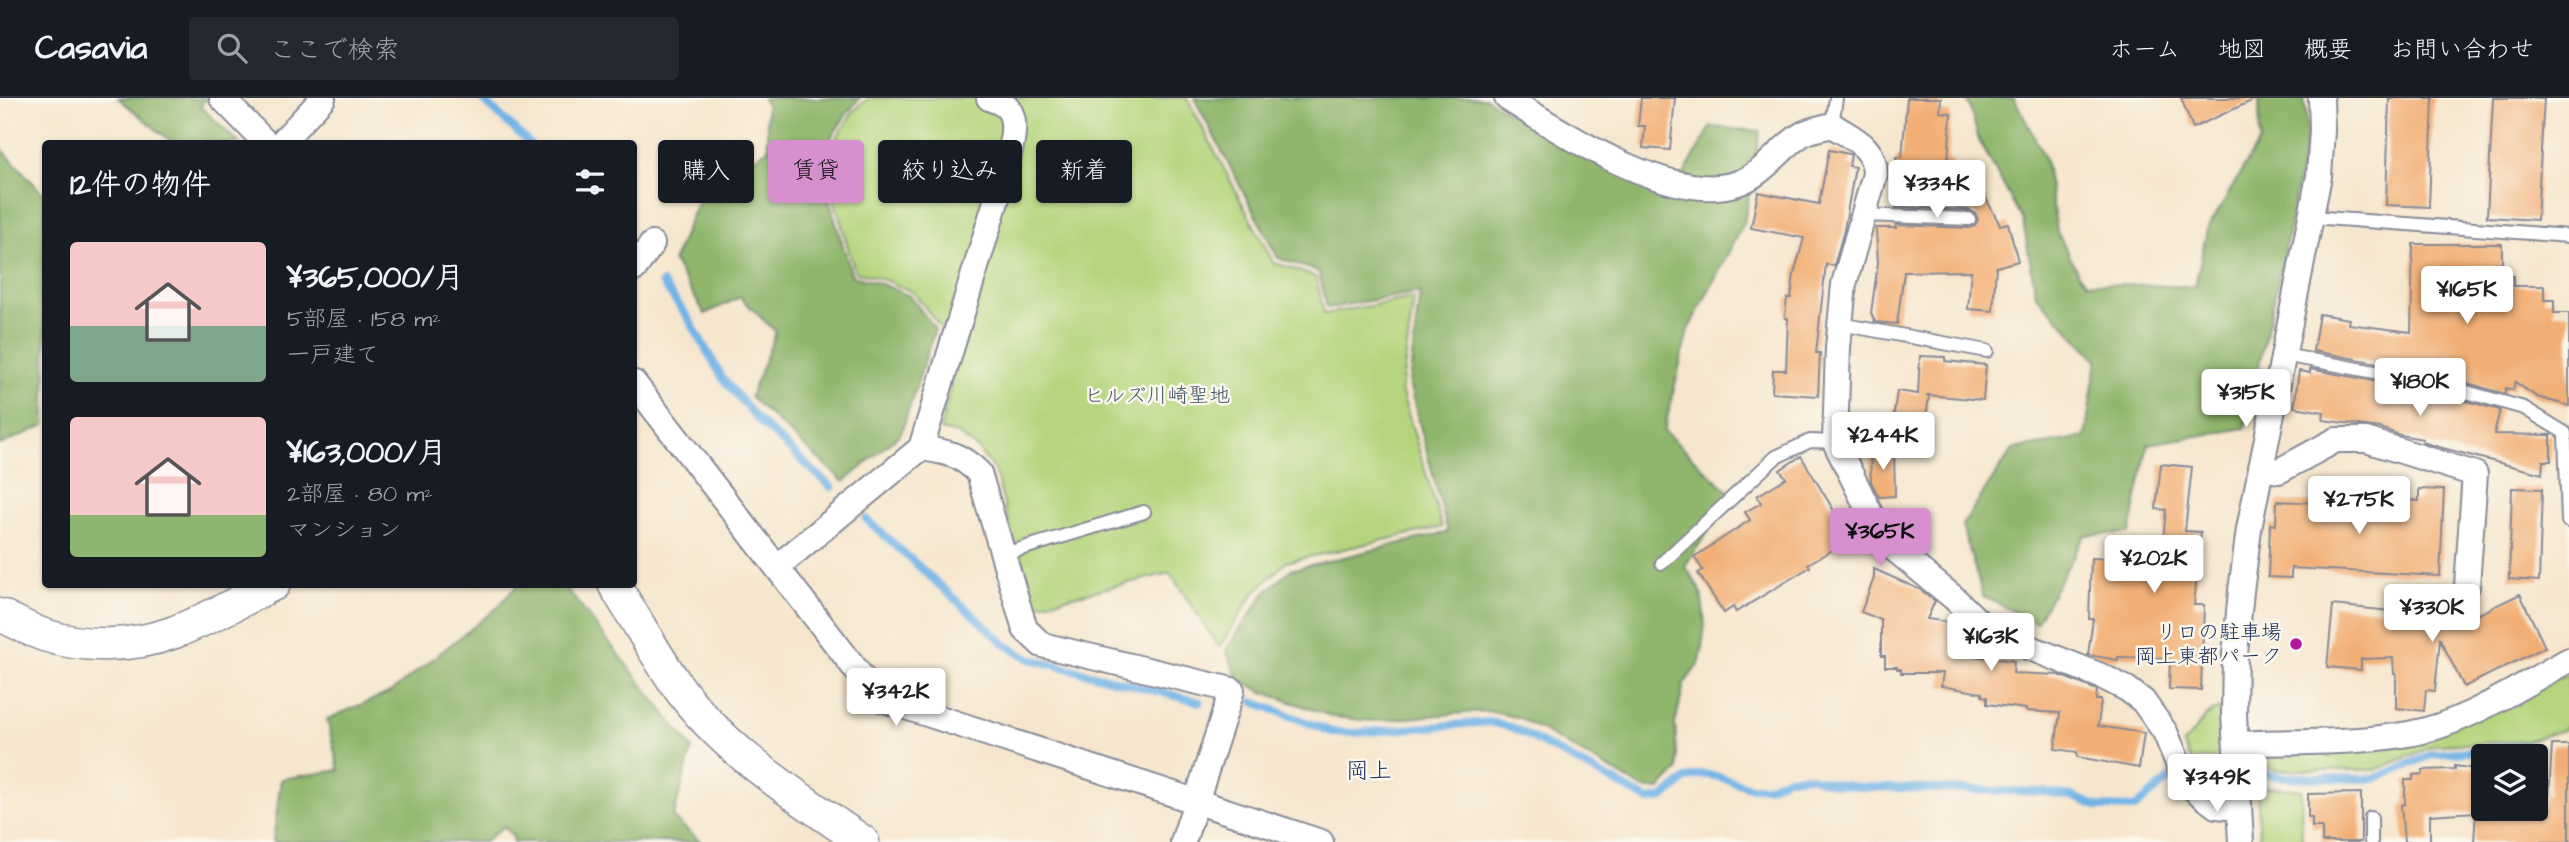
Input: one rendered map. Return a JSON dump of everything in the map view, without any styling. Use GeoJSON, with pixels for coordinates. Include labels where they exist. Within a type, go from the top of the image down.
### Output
{"type":"FeatureCollection","features":[{"type":"Feature","properties":{"kind":"street"},"geometry":{"type":"LineString","coordinates":[[222,98],[263,140]]}},
{"type":"Feature","properties":{"kind":"street"},"geometry":{"type":"LineString","coordinates":[[283,140],[323,98]]}},
{"type":"Feature","properties":{"kind":"street"},"geometry":{"type":"LineString","coordinates":[[778,566],[921,448],[1007,165],[1013,131],[1012,113],[1004,105],[989,98]]}},
{"type":"Feature","properties":{"kind":"street"},"geometry":{"type":"LineString","coordinates":[[1507,98],[1578,142],[1622,164],[1696,186],[1726,186],[1750,178],[1802,134],[1832,125],[1870,150],[1875,163],[1875,174],[1844,284],[1835,442],[1873,519],[1894,549],[1954,598],[1988,631],[2101,676],[2127,689],[2143,701],[2165,732],[2181,771],[2194,789],[2216,806],[2237,774],[2360,739],[2409,734],[2441,725],[2569,660]]}},
{"type":"Feature","properties":{"kind":"street"},"geometry":{"type":"LineString","coordinates":[[2241,842],[2237,774],[2236,642],[2247,542],[2319,176],[2321,98]]}},
{"type":"Feature","properties":{"kind":"street"},"geometry":{"type":"LineString","coordinates":[[637,265],[652,244]]}},
{"type":"Feature","properties":{"kind":"street"},"geometry":{"type":"LineString","coordinates":[[637,387],[878,698],[1321,842]]}},
{"type":"Feature","properties":{"kind":"street"},"geometry":{"type":"LineString","coordinates":[[2261,468],[2279,471],[2336,440],[2366,440],[2475,474],[2467,586]]}},
{"type":"Feature","properties":{"kind":"street"},"geometry":{"type":"LineString","coordinates":[[921,448],[946,452],[965,459],[979,473],[1025,629],[1042,645],[1232,690],[1183,842]]}},
{"type":"Feature","properties":{"kind":"street"},"geometry":{"type":"LineString","coordinates":[[0,615],[44,635],[75,642],[108,644],[140,641],[171,634],[266,588]]}},
{"type":"Feature","properties":{"kind":"street"},"geometry":{"type":"LineString","coordinates":[[616,588],[677,686],[705,718],[765,773],[863,842]]}},
{"type":"Feature","properties":{"kind":"lane"},"geometry":{"type":"LineString","coordinates":[[1832,125],[1836,98]]}},
{"type":"Feature","properties":{"kind":"lane"},"geometry":{"type":"LineString","coordinates":[[1863,215],[1969,219]]}},
{"type":"Feature","properties":{"kind":"lane"},"geometry":{"type":"LineString","coordinates":[[2311,217],[2569,236]]}},
{"type":"Feature","properties":{"kind":"lane"},"geometry":{"type":"LineString","coordinates":[[1840,324],[1987,351]]}},
{"type":"Feature","properties":{"kind":"lane"},"geometry":{"type":"LineString","coordinates":[[2284,355],[2434,383],[2524,408],[2565,433],[2568,521]]}},
{"type":"Feature","properties":{"kind":"lane"},"geometry":{"type":"LineString","coordinates":[[1662,563],[1776,457],[1810,441],[1835,442]]}},
{"type":"Feature","properties":{"kind":"lane"},"geometry":{"type":"LineString","coordinates":[[1004,554],[1144,512]]}},
{"type":"Feature","properties":{"kind":"lane"},"geometry":{"type":"LineString","coordinates":[[2371,818],[2371,842]]}},
{"type":"Feature","properties":{"kind":"green space"},"geometry":{"type":"Polygon","coordinates":[[[118,98],[207,98],[200,106],[236,140],[169,140],[118,98]]]}},
{"type":"Feature","properties":{"kind":"green space"},"geometry":{"type":"Polygon","coordinates":[[[763,98],[860,98],[829,140],[768,140],[768,149],[766,105],[763,98]]]}},
{"type":"Feature","properties":{"kind":"green space","name":"ヒルズ川崎聖地"},"geometry":{"type":"Polygon","coordinates":[[[868,98],[1187,98],[1273,262],[1316,277],[1324,314],[1414,298],[1401,390],[1442,527],[1286,562],[1255,592],[1219,647],[1170,573],[1031,606],[995,471],[977,448],[958,434],[940,430],[959,351],[913,292],[880,278],[855,272],[835,203],[864,203],[864,140],[835,140],[853,112],[868,98]]]}},
{"type":"Feature","properties":{"kind":"green space"},"geometry":{"type":"Polygon","coordinates":[[[1194,98],[1485,98],[1553,139],[1675,190],[1711,127],[1760,131],[1744,223],[1688,330],[1664,431],[1732,495],[1685,566],[1701,591],[1705,625],[1700,662],[1684,684],[1675,724],[1678,770],[1659,790],[1643,788],[1520,718],[1487,711],[1372,721],[1334,717],[1263,692],[1238,679],[1226,650],[1265,593],[1290,570],[1448,532],[1409,384],[1420,292],[1327,308],[1319,272],[1278,258],[1194,98]]]}},
{"type":"Feature","properties":{"kind":"green space"},"geometry":{"type":"Polygon","coordinates":[[[1967,98],[2014,98],[2045,158],[2057,232],[2079,274],[2088,283],[2195,287],[2207,230],[2260,140],[2259,98],[2304,98],[2308,130],[2288,236],[2245,428],[2148,444],[2130,533],[2085,535],[2036,623],[1983,596],[1962,525],[2013,449],[2085,437],[2097,360],[2036,295],[2023,221],[1979,140],[1967,98]]]}},
{"type":"Feature","properties":{"kind":"green space"},"geometry":{"type":"Polygon","coordinates":[[[0,147],[42,193],[42,426],[0,445],[0,147]]]}},
{"type":"Feature","properties":{"kind":"green space"},"geometry":{"type":"Polygon","coordinates":[[[768,149],[768,203],[830,203],[852,276],[879,283],[910,296],[935,329],[901,433],[844,482],[750,397],[776,332],[740,297],[705,314],[673,261],[697,203],[754,203],[754,158],[768,149]]]}},
{"type":"Feature","properties":{"kind":"green space"},"geometry":{"type":"Polygon","coordinates":[[[514,588],[566,588],[692,748],[673,818],[701,842],[513,842],[514,838],[504,826],[484,842],[273,842],[281,779],[339,770],[327,719],[391,692],[497,608],[514,588]]]}},
{"type":"Feature","properties":{"kind":"green space"},"geometry":{"type":"Polygon","coordinates":[[[2569,674],[2569,724],[2563,730],[2526,741],[2436,745],[2375,770],[2278,770],[2258,764],[2258,761],[2267,755],[2361,750],[2569,674]]]}},
{"type":"Feature","properties":{"kind":"green space"},"geometry":{"type":"Polygon","coordinates":[[[2220,708],[2221,765],[2214,759],[2199,759],[2193,765],[2183,743],[2208,715],[2220,708]]]}},
{"type":"Feature","properties":{"kind":"green space"},"geometry":{"type":"Polygon","coordinates":[[[2257,786],[2301,790],[2302,842],[2260,842],[2257,786]]]}},
{"type":"Feature","properties":{"kind":"building"},"geometry":{"type":"Polygon","coordinates":[[[1641,98],[1675,98],[1670,150],[1643,148],[1645,126],[1638,126],[1641,98]]]}},
{"type":"Feature","properties":{"kind":"building"},"geometry":{"type":"Polygon","coordinates":[[[1907,98],[1941,98],[1940,112],[1951,113],[1948,161],[1953,161],[1953,195],[1978,183],[2000,225],[2008,223],[2018,261],[1996,267],[1993,311],[1968,309],[1971,271],[1904,272],[1897,324],[1875,322],[1871,313],[1878,263],[1876,228],[1896,228],[1896,225],[1969,228],[1978,220],[1976,214],[1969,210],[1896,207],[1896,157],[1902,157],[1907,98]]]}},
{"type":"Feature","properties":{"kind":"building"},"geometry":{"type":"Polygon","coordinates":[[[2181,98],[2258,98],[2193,128],[2181,98]]]}},
{"type":"Feature","properties":{"kind":"building"},"geometry":{"type":"Polygon","coordinates":[[[2389,98],[2433,98],[2429,207],[2386,205],[2389,98]]]}},
{"type":"Feature","properties":{"kind":"building"},"geometry":{"type":"Polygon","coordinates":[[[2493,98],[2544,98],[2537,220],[2487,217],[2493,98]]]}},
{"type":"Feature","properties":{"kind":"building"},"geometry":{"type":"Polygon","coordinates":[[[1829,150],[1851,155],[1849,166],[1855,167],[1844,230],[1834,266],[1826,264],[1816,353],[1820,353],[1818,396],[1772,393],[1773,370],[1786,370],[1787,298],[1791,298],[1794,274],[1804,238],[1751,228],[1758,192],[1819,204],[1829,150]]]}},
{"type":"Feature","properties":{"kind":"building"},"geometry":{"type":"Polygon","coordinates":[[[2413,244],[2502,244],[2502,276],[2513,276],[2513,286],[2544,286],[2544,300],[2554,300],[2554,313],[2569,313],[2569,406],[2537,397],[2515,382],[2513,390],[2506,388],[2505,394],[2436,374],[2313,351],[2319,314],[2349,319],[2348,324],[2411,332],[2413,244]]]}},
{"type":"Feature","properties":{"kind":"building"},"geometry":{"type":"Polygon","coordinates":[[[1920,356],[1945,357],[1945,361],[1986,365],[1983,400],[1926,395],[1929,396],[1922,446],[1890,441],[1897,391],[1918,394],[1920,356]]]}},
{"type":"Feature","properties":{"kind":"building"},"geometry":{"type":"Polygon","coordinates":[[[2310,369],[2432,392],[2500,410],[2494,434],[2551,435],[2551,461],[2543,461],[2542,474],[2446,449],[2422,442],[2423,439],[2380,428],[2323,420],[2324,412],[2294,407],[2299,371],[2310,373],[2310,369]]]}},
{"type":"Feature","properties":{"kind":"building"},"geometry":{"type":"Polygon","coordinates":[[[1870,450],[1894,450],[1895,496],[1879,497],[1871,482],[1870,450]]]}},
{"type":"Feature","properties":{"kind":"building"},"geometry":{"type":"Polygon","coordinates":[[[1801,456],[1851,539],[1736,612],[1733,607],[1724,613],[1698,573],[1703,570],[1694,557],[1750,520],[1745,512],[1761,503],[1757,496],[1786,478],[1780,470],[1801,456]]]}},
{"type":"Feature","properties":{"kind":"building"},"geometry":{"type":"Polygon","coordinates":[[[2161,464],[2192,467],[2185,531],[2201,532],[2194,605],[2204,605],[2201,690],[2169,689],[2170,660],[2164,658],[2118,657],[2118,660],[2088,655],[2093,619],[2089,619],[2091,558],[2161,560],[2166,510],[2156,509],[2161,464]]]}},
{"type":"Feature","properties":{"kind":"building"},"geometry":{"type":"Polygon","coordinates":[[[2512,488],[2542,489],[2539,581],[2509,579],[2512,488]]]}},
{"type":"Feature","properties":{"kind":"building"},"geometry":{"type":"Polygon","coordinates":[[[2419,489],[2444,490],[2440,576],[2291,568],[2291,578],[2268,577],[2270,524],[2276,525],[2277,501],[2338,504],[2339,496],[2419,501],[2419,489]]]}},
{"type":"Feature","properties":{"kind":"building"},"geometry":{"type":"Polygon","coordinates":[[[1874,569],[1921,590],[1935,601],[1927,619],[1960,624],[1961,633],[1970,634],[1968,642],[1975,644],[1973,656],[2014,661],[2013,673],[2059,675],[2097,690],[2096,700],[2101,700],[2098,726],[2144,733],[2139,768],[2077,757],[2077,752],[2055,749],[2060,713],[2026,711],[1987,704],[1987,697],[1982,696],[1982,693],[1941,686],[1943,673],[1901,673],[1901,669],[1897,667],[1885,667],[1885,656],[1881,656],[1881,620],[1861,612],[1874,578],[1874,569]]]}},
{"type":"Feature","properties":{"kind":"building"},"geometry":{"type":"Polygon","coordinates":[[[2520,594],[2545,647],[2464,687],[2440,639],[2435,691],[2426,690],[2424,711],[2396,708],[2393,658],[2361,659],[2361,670],[2327,667],[2333,605],[2438,616],[2437,624],[2469,608],[2473,617],[2520,594]]]}},
{"type":"Feature","properties":{"kind":"building"},"geometry":{"type":"Polygon","coordinates":[[[2552,745],[2569,745],[2569,842],[2474,842],[2475,821],[2548,821],[2552,745]]]}},
{"type":"Feature","properties":{"kind":"building"},"geometry":{"type":"Polygon","coordinates":[[[2455,766],[2471,768],[2471,812],[2430,815],[2430,842],[2404,842],[2401,805],[2405,804],[2405,780],[2413,780],[2413,775],[2423,774],[2423,770],[2455,769],[2455,766]]]}},
{"type":"Feature","properties":{"kind":"building"},"geometry":{"type":"Polygon","coordinates":[[[2361,793],[2361,842],[2322,842],[2322,827],[2312,827],[2312,817],[2308,817],[2308,794],[2361,793]]]}},
{"type":"Feature","properties":{"kind":"waterway"},"geometry":{"type":"LineString","coordinates":[[481,98],[526,140]]}},
{"type":"Feature","properties":{"kind":"waterway"},"geometry":{"type":"LineString","coordinates":[[662,283],[687,316],[723,379],[758,420],[831,487]]}},
{"type":"Feature","properties":{"kind":"waterway"},"geometry":{"type":"LineString","coordinates":[[866,519],[1005,644],[1027,658],[1200,702]]}},
{"type":"Feature","properties":{"kind":"waterway"},"geometry":{"type":"LineString","coordinates":[[1254,702],[1332,732],[1354,733],[1489,722],[1514,728],[1648,800],[1663,798],[1686,779],[1702,774],[1749,787],[1767,787],[1787,778],[1808,776],[1834,784],[1857,787],[2044,792],[2071,796],[2099,807],[2135,808],[2169,779]]}},
{"type":"Feature","properties":{"kind":"waterway"},"geometry":{"type":"LineString","coordinates":[[2196,772],[2254,771],[2281,777],[2374,779],[2433,754],[2471,751]]}},
{"type":"Feature","properties":{"kind":"place","name":"リロの駐車場 岡上東都パーク"},"geometry":{"type":"Point","coordinates":[2296,644]}},
{"type":"Feature","properties":{"kind":"district","name":"岡上"},"geometry":{"type":"Point","coordinates":[1369,771]}}]}
